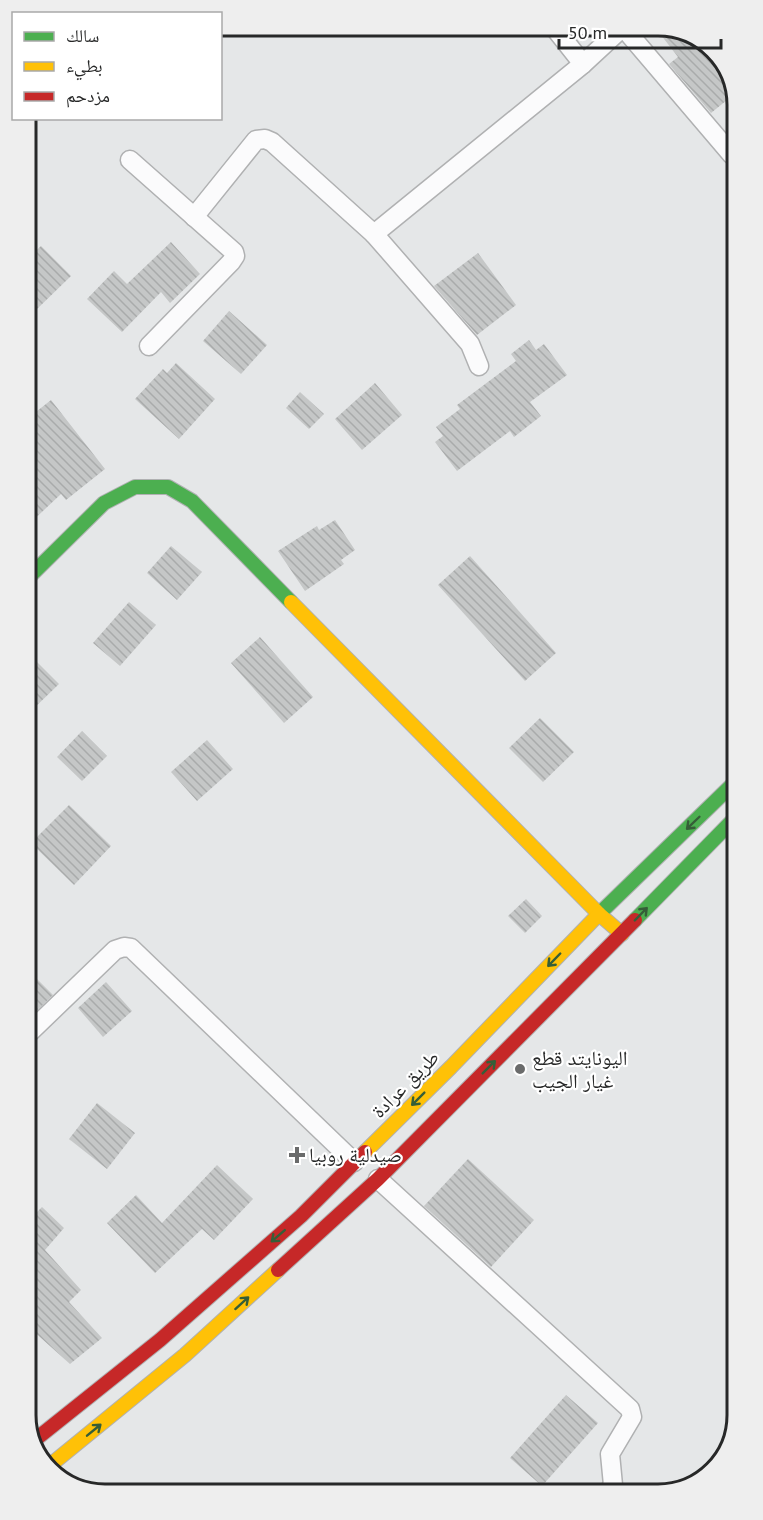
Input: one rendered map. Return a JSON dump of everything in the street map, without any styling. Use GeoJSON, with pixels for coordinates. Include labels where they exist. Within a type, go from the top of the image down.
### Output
{"type":"FeatureCollection","features":[{"type":"Feature","properties":{"kind":"main road"},"geometry":{"type":"LineString","coordinates":[[36,570],[104,503],[135,487],[168,487],[192,501],[599,914],[622,934]]}},
{"type":"Feature","properties":{"kind":"main road","name":"طريق عرادة"},"geometry":{"type":"LineString","coordinates":[[40,1436],[160,1340],[301,1216],[599,914],[727,790]]}},
{"type":"Feature","properties":{"kind":"main road"},"geometry":{"type":"LineString","coordinates":[[54,1462],[185,1355],[378,1179],[727,826]]}},
{"type":"Feature","properties":{"kind":"street"},"geometry":{"type":"LineString","coordinates":[[561,36],[583,64]]}},
{"type":"Feature","properties":{"kind":"street"},"geometry":{"type":"LineString","coordinates":[[374,234],[583,64],[614,36]]}},
{"type":"Feature","properties":{"kind":"street"},"geometry":{"type":"LineString","coordinates":[[632,36],[727,148]]}},
{"type":"Feature","properties":{"kind":"street"},"geometry":{"type":"LineString","coordinates":[[194,217],[256,140],[265,139],[272,142],[374,234],[470,344],[479,366]]}},
{"type":"Feature","properties":{"kind":"street"},"geometry":{"type":"LineString","coordinates":[[130,160],[234,252],[235,256],[149,346]]}},
{"type":"Feature","properties":{"kind":"street"},"geometry":{"type":"LineString","coordinates":[[36,1026],[115,950],[124,947],[131,948],[354,1162]]}},
{"type":"Feature","properties":{"kind":"street"},"geometry":{"type":"LineString","coordinates":[[378,1179],[630,1409],[632,1418],[610,1454],[613,1484]]}},
{"type":"Feature","properties":{"kind":"building"},"geometry":{"type":"Polygon","coordinates":[[[662,36],[688,43],[703,53],[722,79],[727,100],[711,113],[669,64],[678,57],[662,36]]]}},
{"type":"Feature","properties":{"kind":"building"},"geometry":{"type":"Polygon","coordinates":[[[171,242],[200,274],[170,303],[161,292],[122,332],[87,299],[114,271],[127,284],[171,242]]]}},
{"type":"Feature","properties":{"kind":"building"},"geometry":{"type":"Polygon","coordinates":[[[41,246],[71,276],[36,310],[36,251],[41,246]]]}},
{"type":"Feature","properties":{"kind":"building"},"geometry":{"type":"Polygon","coordinates":[[[478,253],[516,305],[477,335],[434,286],[478,253]]]}},
{"type":"Feature","properties":{"kind":"building"},"geometry":{"type":"Polygon","coordinates":[[[229,311],[267,345],[241,374],[203,341],[229,311]]]}},
{"type":"Feature","properties":{"kind":"building"},"geometry":{"type":"Polygon","coordinates":[[[529,340],[536,350],[544,344],[567,375],[530,402],[541,416],[514,437],[510,431],[457,471],[435,442],[443,436],[436,427],[460,409],[457,405],[516,361],[511,354],[529,340]]]}},
{"type":"Feature","properties":{"kind":"building"},"geometry":{"type":"Polygon","coordinates":[[[176,363],[215,399],[179,439],[135,399],[163,369],[167,373],[176,363]]]}},
{"type":"Feature","properties":{"kind":"building"},"geometry":{"type":"Polygon","coordinates":[[[375,383],[402,415],[362,450],[335,419],[375,383]]]}},
{"type":"Feature","properties":{"kind":"building"},"geometry":{"type":"Polygon","coordinates":[[[300,392],[324,414],[309,429],[286,408],[300,392]]]}},
{"type":"Feature","properties":{"kind":"building"},"geometry":{"type":"Polygon","coordinates":[[[51,400],[105,469],[66,500],[61,494],[36,518],[36,412],[51,400]]]}},
{"type":"Feature","properties":{"kind":"building"},"geometry":{"type":"Polygon","coordinates":[[[335,520],[355,550],[341,560],[344,564],[305,591],[278,551],[317,526],[319,530],[335,520]]]}},
{"type":"Feature","properties":{"kind":"building"},"geometry":{"type":"Polygon","coordinates":[[[171,546],[202,572],[177,600],[147,573],[171,546]]]}},
{"type":"Feature","properties":{"kind":"building"},"geometry":{"type":"Polygon","coordinates":[[[470,556],[556,653],[525,681],[438,585],[470,556]]]}},
{"type":"Feature","properties":{"kind":"building"},"geometry":{"type":"Polygon","coordinates":[[[129,602],[156,625],[120,666],[93,643],[129,602]]]}},
{"type":"Feature","properties":{"kind":"building"},"geometry":{"type":"Polygon","coordinates":[[[260,637],[313,697],[284,723],[231,663],[260,637]]]}},
{"type":"Feature","properties":{"kind":"building"},"geometry":{"type":"Polygon","coordinates":[[[36,661],[59,684],[36,706],[36,661]]]}},
{"type":"Feature","properties":{"kind":"building"},"geometry":{"type":"Polygon","coordinates":[[[540,718],[574,752],[543,782],[509,748],[540,718]]]}},
{"type":"Feature","properties":{"kind":"building"},"geometry":{"type":"Polygon","coordinates":[[[82,731],[107,756],[82,781],[57,757],[82,731]]]}},
{"type":"Feature","properties":{"kind":"building"},"geometry":{"type":"Polygon","coordinates":[[[207,740],[233,769],[197,801],[171,772],[207,740]]]}},
{"type":"Feature","properties":{"kind":"building"},"geometry":{"type":"Polygon","coordinates":[[[69,805],[111,846],[74,885],[36,848],[36,838],[69,805]]]}},
{"type":"Feature","properties":{"kind":"building"},"geometry":{"type":"Polygon","coordinates":[[[526,899],[542,916],[525,933],[508,916],[526,899]]]}},
{"type":"Feature","properties":{"kind":"building"},"geometry":{"type":"Polygon","coordinates":[[[36,978],[53,995],[36,1011],[36,978]]]}},
{"type":"Feature","properties":{"kind":"building"},"geometry":{"type":"Polygon","coordinates":[[[106,982],[132,1011],[103,1037],[78,1008],[106,982]]]}},
{"type":"Feature","properties":{"kind":"building"},"geometry":{"type":"Polygon","coordinates":[[[97,1103],[135,1133],[107,1169],[69,1139],[97,1103]]]}},
{"type":"Feature","properties":{"kind":"building"},"geometry":{"type":"Polygon","coordinates":[[[468,1159],[534,1220],[491,1267],[424,1206],[468,1159]]]}},
{"type":"Feature","properties":{"kind":"building"},"geometry":{"type":"Polygon","coordinates":[[[217,1165],[253,1199],[214,1240],[202,1229],[155,1273],[107,1223],[136,1195],[162,1223],[217,1165]]]}},
{"type":"Feature","properties":{"kind":"building"},"geometry":{"type":"Polygon","coordinates":[[[42,1207],[64,1228],[45,1250],[81,1290],[69,1302],[102,1338],[70,1364],[36,1333],[36,1213],[42,1207]]]}},
{"type":"Feature","properties":{"kind":"building"},"geometry":{"type":"Polygon","coordinates":[[[566,1395],[598,1423],[544,1484],[540,1484],[510,1458],[566,1395]]]}},
{"type":"Feature","properties":{"kind":"traffic: fast"},"geometry":{"type":"LineString","coordinates":[[36,570],[104,503],[135,487],[168,487],[192,501],[291,602]]}},
{"type":"Feature","properties":{"kind":"traffic: fast"},"geometry":{"type":"LineString","coordinates":[[599,914],[727,790]]}},
{"type":"Feature","properties":{"kind":"traffic: fast"},"geometry":{"type":"LineString","coordinates":[[635,920],[727,826]]}},
{"type":"Feature","properties":{"kind":"traffic: slow"},"geometry":{"type":"LineString","coordinates":[[291,602],[599,914],[622,934]]}},
{"type":"Feature","properties":{"kind":"traffic: slow"},"geometry":{"type":"LineString","coordinates":[[365,1152],[599,914]]}},
{"type":"Feature","properties":{"kind":"traffic: slow"},"geometry":{"type":"LineString","coordinates":[[54,1462],[185,1355],[278,1270]]}},
{"type":"Feature","properties":{"kind":"traffic: jam"},"geometry":{"type":"LineString","coordinates":[[278,1270],[378,1179],[635,920]]}},
{"type":"Feature","properties":{"kind":"traffic: jam"},"geometry":{"type":"LineString","coordinates":[[40,1436],[160,1340],[301,1216],[365,1152]]}},
{"type":"Feature","properties":{"kind":"place","name":"اليونايتد قطع غيار الجيب"},"geometry":{"type":"Point","coordinates":[520,1069]}},
{"type":"Feature","properties":{"kind":"place","name":"صيدلية روبيا"},"geometry":{"type":"Point","coordinates":[297,1155]}}]}
